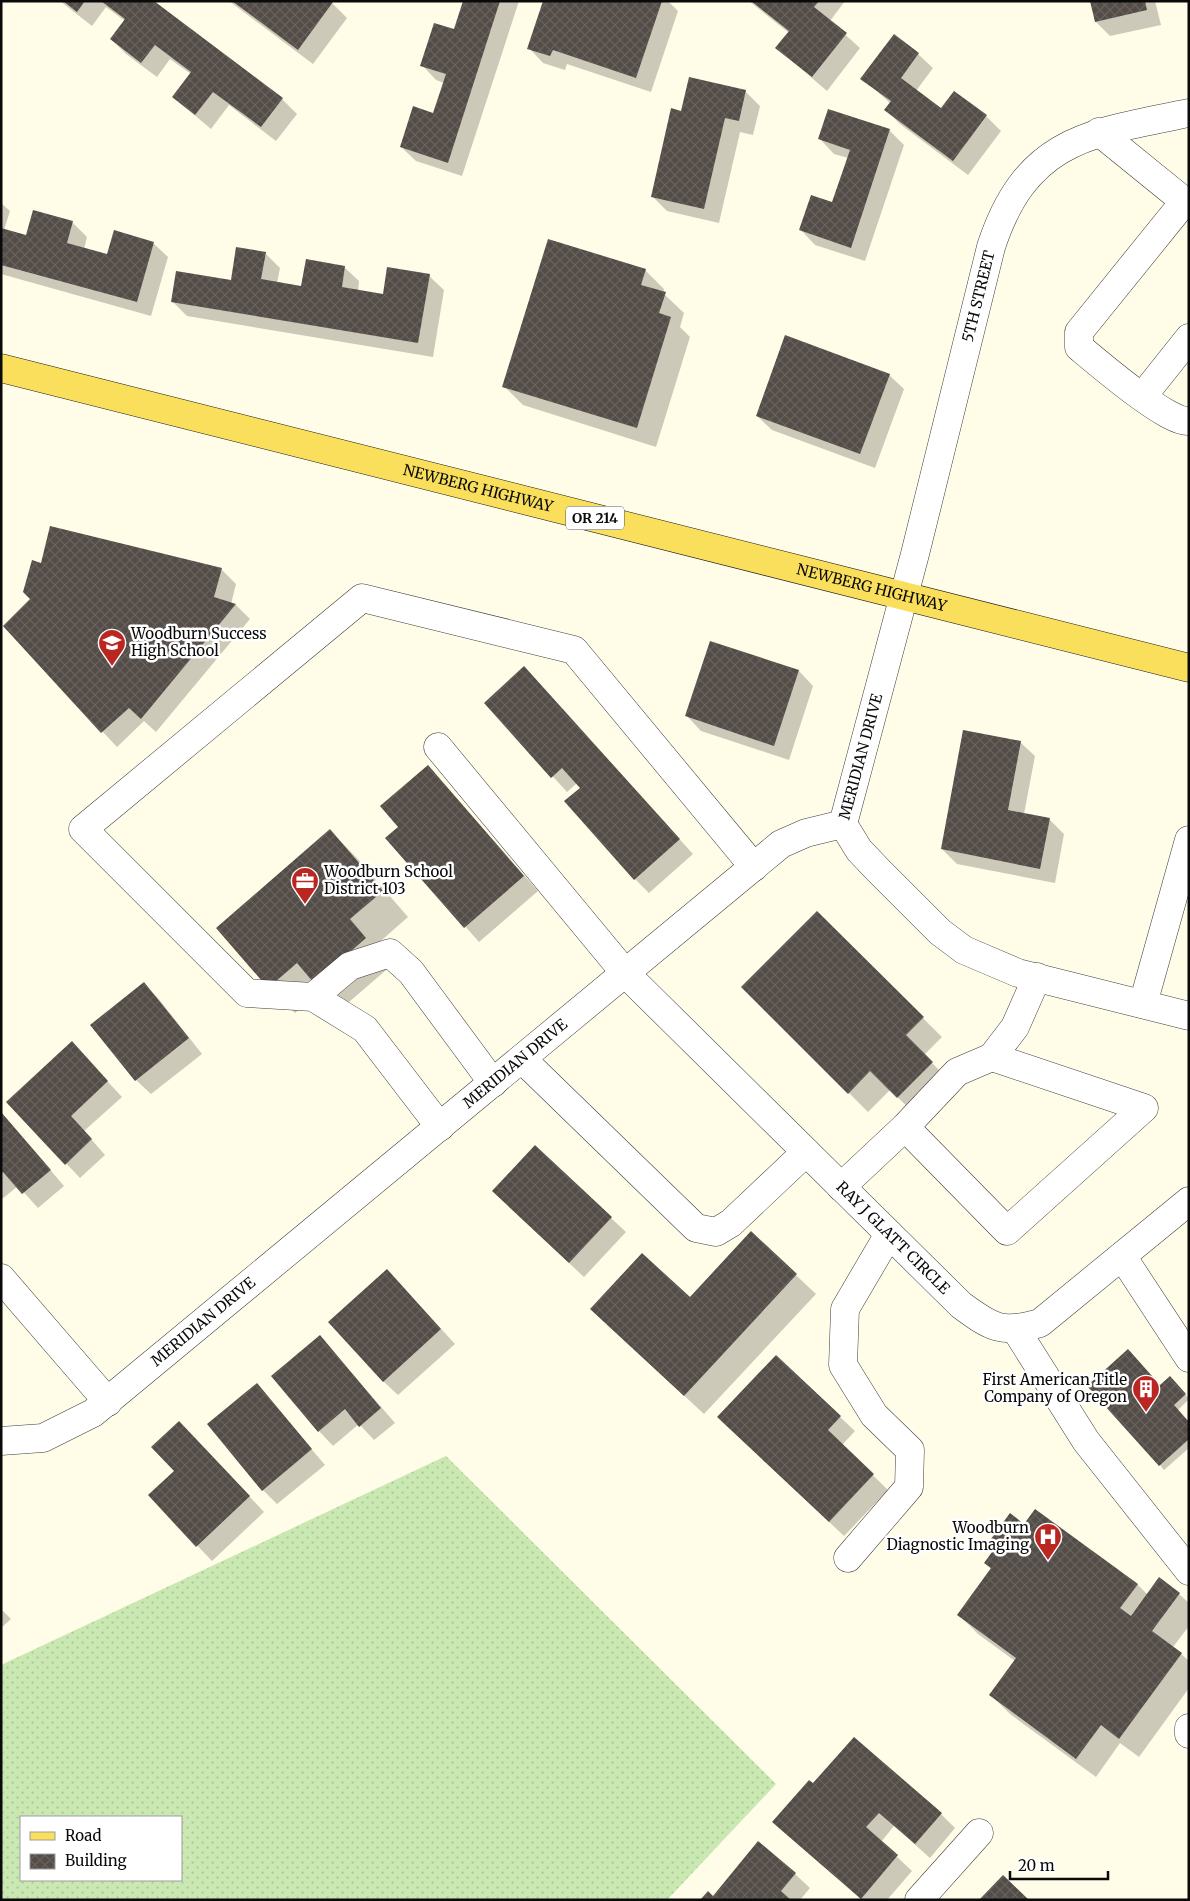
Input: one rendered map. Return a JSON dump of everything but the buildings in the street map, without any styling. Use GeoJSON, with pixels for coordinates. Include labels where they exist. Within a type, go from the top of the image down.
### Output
{"type":"FeatureCollection","features":[{"type":"Feature","properties":{"kind":"main road","name":"NEWBERG HIGHWAY"},"geometry":{"type":"LineString","coordinates":[[1,368],[1189,668]]}},
{"type":"Feature","properties":{"kind":"street","name":"5TH STREET"},"geometry":{"type":"LineString","coordinates":[[904,595],[998,225],[1006,207],[1031,171],[1050,156],[1099,132],[1189,113]]}},
{"type":"Feature","properties":{"kind":"street"},"geometry":{"type":"LineString","coordinates":[[1099,132],[1186,203],[1079,332],[1079,347],[1142,397],[1183,422],[1189,421]]}},
{"type":"Feature","properties":{"kind":"street"},"geometry":{"type":"LineString","coordinates":[[1142,397],[1189,338]]}},
{"type":"Feature","properties":{"kind":"street","name":"MERIDIAN DRIVE"},"geometry":{"type":"LineString","coordinates":[[1,1441],[43,1438],[93,1413],[781,844],[806,832],[843,824],[904,595]]}},
{"type":"Feature","properties":{"kind":"street"},"geometry":{"type":"LineString","coordinates":[[433,1133],[365,1029],[313,997],[247,993],[83,829],[362,598],[574,650],[754,867]]}},
{"type":"Feature","properties":{"kind":"street","name":"RAY J GLATT CIRCLE"},"geometry":{"type":"LineString","coordinates":[[438,747],[626,974],[961,1305],[980,1319],[996,1327],[1016,1330],[1040,1323],[1189,1201]]}},
{"type":"Feature","properties":{"kind":"street"},"geometry":{"type":"LineString","coordinates":[[843,824],[859,850],[940,932],[964,950],[996,965],[1189,1016]]}},
{"type":"Feature","properties":{"kind":"street"},"geometry":{"type":"LineString","coordinates":[[1143,1004],[1189,840]]}},
{"type":"Feature","properties":{"kind":"street"},"geometry":{"type":"LineString","coordinates":[[313,997],[350,966],[390,953],[410,972],[493,1083]]}},
{"type":"Feature","properties":{"kind":"street"},"geometry":{"type":"LineString","coordinates":[[841,1187],[905,1127],[957,1072],[992,1056],[1016,1027],[1037,977]]}},
{"type":"Feature","properties":{"kind":"street"},"geometry":{"type":"LineString","coordinates":[[905,1127],[1008,1231],[1144,1108],[992,1056]]}},
{"type":"Feature","properties":{"kind":"street"},"geometry":{"type":"LineString","coordinates":[[522,1059],[696,1228],[716,1232],[731,1223],[806,1152]]}},
{"type":"Feature","properties":{"kind":"street"},"geometry":{"type":"LineString","coordinates":[[848,1558],[909,1487],[910,1450],[874,1415],[843,1365],[845,1308],[889,1234]]}},
{"type":"Feature","properties":{"kind":"street"},"geometry":{"type":"LineString","coordinates":[[1122,1256],[1189,1358]]}},
{"type":"Feature","properties":{"kind":"street"},"geometry":{"type":"LineString","coordinates":[[1,1278],[108,1402]]}},
{"type":"Feature","properties":{"kind":"street"},"geometry":{"type":"LineString","coordinates":[[1016,1330],[1086,1441],[1189,1571]]}},
{"type":"Feature","properties":{"kind":"street"},"geometry":{"type":"LineString","coordinates":[[1189,1728],[1189,1734]]}},
{"type":"Feature","properties":{"kind":"street"},"geometry":{"type":"LineString","coordinates":[[919,1900],[979,1833]]}},
{"type":"Feature","properties":{"kind":"green space"},"geometry":{"type":"Polygon","coordinates":[[[446,1456],[776,1784],[667,1900],[1,1900],[1,1665],[446,1456]]]}},
{"type":"Feature","properties":{"kind":"place","name":"Woodburn Success High School"},"geometry":{"type":"Point","coordinates":[112,667]}},
{"type":"Feature","properties":{"kind":"place","name":"Woodburn School District 103"},"geometry":{"type":"Point","coordinates":[305,905]}},
{"type":"Feature","properties":{"kind":"place","name":"First American Title Company of Oregon"},"geometry":{"type":"Point","coordinates":[1146,1413]}},
{"type":"Feature","properties":{"kind":"place","name":"Woodburn Diagnostic Imaging"},"geometry":{"type":"Point","coordinates":[1048,1561]}}]}
